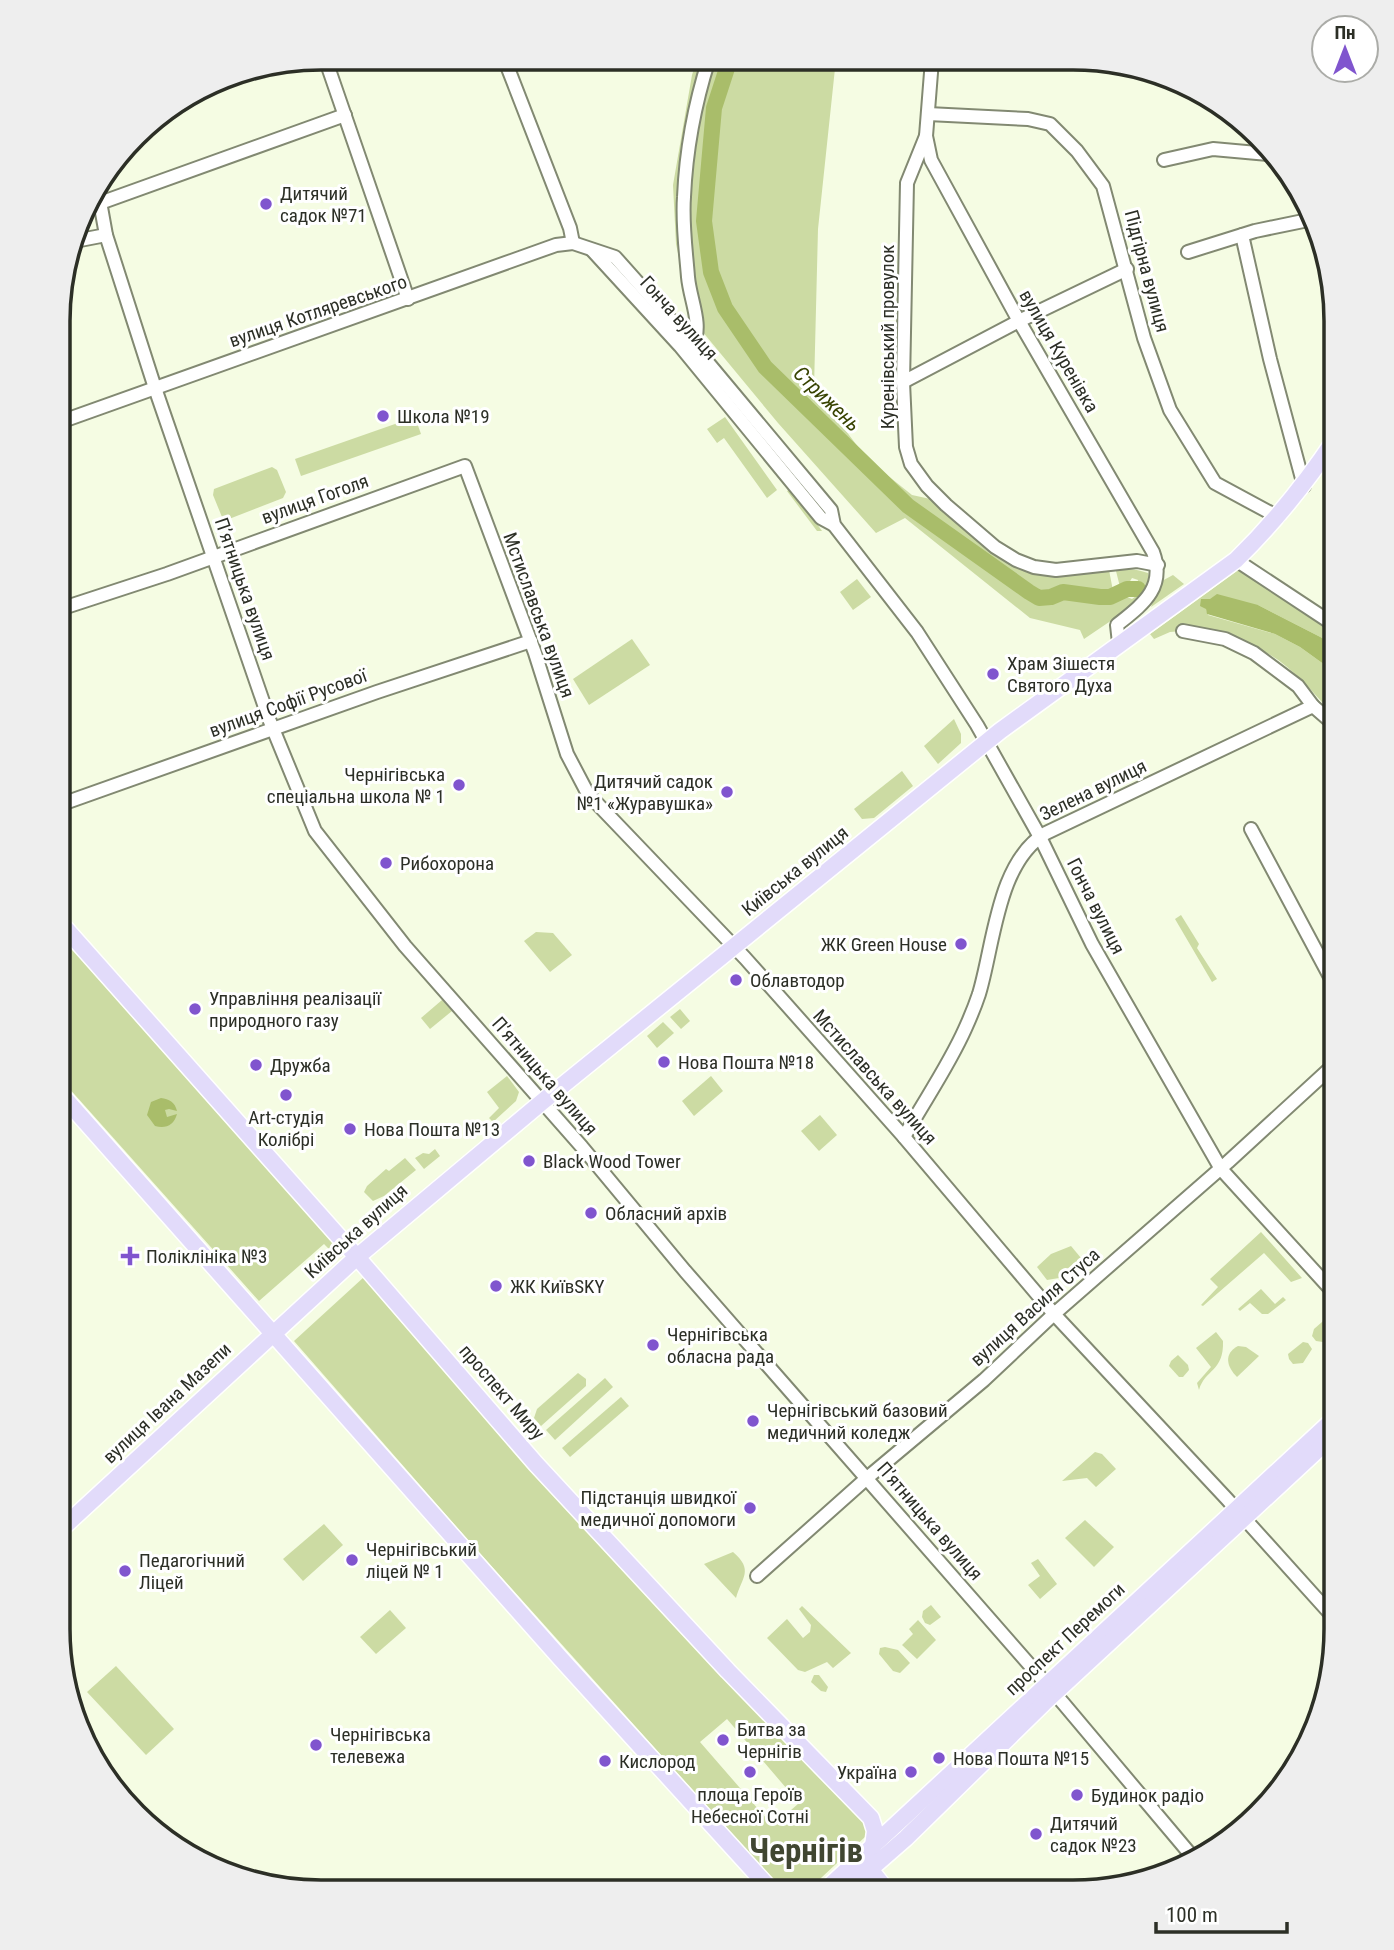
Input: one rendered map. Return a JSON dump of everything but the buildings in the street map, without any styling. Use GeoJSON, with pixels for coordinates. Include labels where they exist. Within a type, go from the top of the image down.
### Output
{"type":"FeatureCollection","features":[{"type":"Feature","properties":{"kind":"main road","name":"Київська вулиця"},"geometry":{"type":"LineString","coordinates":[[273,1334],[357,1257],[542,1102],[986,742],[1119,643],[1217,576],[1278,517],[1324,456]]}},
{"type":"Feature","properties":{"kind":"main road","name":"проспект Миру"},"geometry":{"type":"LineString","coordinates":[[70,933],[608,1544],[871,1818]]}},
{"type":"Feature","properties":{"kind":"main road"},"geometry":{"type":"LineString","coordinates":[[70,1104],[561,1660],[762,1880]]}},
{"type":"Feature","properties":{"kind":"main road","name":"вулиця Івана Мазепи"},"geometry":{"type":"LineString","coordinates":[[70,1521],[273,1334]]}},
{"type":"Feature","properties":{"kind":"main road","name":"проспект Перемоги"},"geometry":{"type":"LineString","coordinates":[[840,1880],[874,1843],[1050,1689],[1240,1513],[1324,1429]]}},
{"type":"Feature","properties":{"kind":"main road","name":"проспект Перемоги"},"geometry":{"type":"LineString","coordinates":[[1240,1513],[1324,1443]]}},
{"type":"Feature","properties":{"kind":"main road","name":"проспект Перемоги"},"geometry":{"type":"LineString","coordinates":[[850,1880],[870,1869],[906,1838],[1050,1689]]}},
{"type":"Feature","properties":{"kind":"main road"},"geometry":{"type":"LineString","coordinates":[[871,1818],[887,1824],[899,1822]]}},
{"type":"Feature","properties":{"kind":"main road"},"geometry":{"type":"LineString","coordinates":[[871,1818],[875,1831],[870,1869],[879,1880]]}},
{"type":"Feature","properties":{"kind":"main road"},"geometry":{"type":"LineString","coordinates":[[846,1872],[870,1869]]}},
{"type":"Feature","properties":{"kind":"street"},"geometry":{"type":"LineString","coordinates":[[329,70],[408,299]]}},
{"type":"Feature","properties":{"kind":"street"},"geometry":{"type":"LineString","coordinates":[[509,70],[570,228],[573,243]]}},
{"type":"Feature","properties":{"kind":"street","name":"Гонча вулиця"},"geometry":{"type":"LineString","coordinates":[[693,345],[699,333],[690,297],[684,200],[687,158],[706,70]]}},
{"type":"Feature","properties":{"kind":"street","name":"вулиця Куренівка"},"geometry":{"type":"LineString","coordinates":[[931,70],[926,136],[931,160],[1158,565]]}},
{"type":"Feature","properties":{"kind":"street","name":"Підгірна вулиця"},"geometry":{"type":"LineString","coordinates":[[928,114],[1028,119],[1050,124],[1077,151],[1103,186],[1144,338],[1170,410],[1215,483],[1278,517]]}},
{"type":"Feature","properties":{"kind":"street"},"geometry":{"type":"LineString","coordinates":[[100,203],[345,115]]}},
{"type":"Feature","properties":{"kind":"street","name":"Куренівський провулок"},"geometry":{"type":"LineString","coordinates":[[926,136],[907,183],[903,382],[906,447],[911,464],[946,505],[995,547],[1016,560],[1034,567],[1056,570],[1137,561],[1158,565]]}},
{"type":"Feature","properties":{"kind":"street"},"geometry":{"type":"LineString","coordinates":[[1164,160],[1213,149],[1260,153]]}},
{"type":"Feature","properties":{"kind":"street","name":"Пʼятницька вулиця"},"geometry":{"type":"LineString","coordinates":[[100,203],[106,235],[155,388],[273,729],[315,831],[405,946],[1188,1852]]}},
{"type":"Feature","properties":{"kind":"street"},"geometry":{"type":"LineString","coordinates":[[1188,252],[1242,235],[1303,221]]}},
{"type":"Feature","properties":{"kind":"street"},"geometry":{"type":"LineString","coordinates":[[83,239],[106,235]]}},
{"type":"Feature","properties":{"kind":"street"},"geometry":{"type":"LineString","coordinates":[[1242,235],[1270,359],[1304,486]]}},
{"type":"Feature","properties":{"kind":"street","name":"вулиця Котляревського"},"geometry":{"type":"LineString","coordinates":[[70,418],[556,246],[573,243],[589,247]]}},
{"type":"Feature","properties":{"kind":"street","name":"Гонча вулиця"},"geometry":{"type":"LineString","coordinates":[[589,247],[615,257],[693,345],[831,510],[834,524],[917,632],[986,742],[1040,837],[1092,944],[1221,1169],[1324,1283]]}},
{"type":"Feature","properties":{"kind":"street","name":"Гонча вулиця"},"geometry":{"type":"LineString","coordinates":[[589,247],[680,346],[821,519],[834,524]]}},
{"type":"Feature","properties":{"kind":"street"},"geometry":{"type":"LineString","coordinates":[[903,382],[1019,321],[1127,269]]}},
{"type":"Feature","properties":{"kind":"street","name":"вулиця Гоголя"},"geometry":{"type":"LineString","coordinates":[[70,606],[465,466]]}},
{"type":"Feature","properties":{"kind":"street","name":"Мстиславська вулиця"},"geometry":{"type":"LineString","coordinates":[[465,466],[531,641],[566,754],[588,794],[734,947],[904,1137],[1054,1314],[1324,1607]]}},
{"type":"Feature","properties":{"kind":"street"},"geometry":{"type":"LineString","coordinates":[[1236,560],[1324,618]]}},
{"type":"Feature","properties":{"kind":"street"},"geometry":{"type":"LineString","coordinates":[[1119,643],[1117,625],[1144,603],[1153,590],[1158,565]]}},
{"type":"Feature","properties":{"kind":"street"},"geometry":{"type":"LineString","coordinates":[[1183,631],[1225,639],[1254,653],[1298,686],[1324,716]]}},
{"type":"Feature","properties":{"kind":"street","name":"вулиця Софії Русової"},"geometry":{"type":"LineString","coordinates":[[70,801],[446,668],[531,641]]}},
{"type":"Feature","properties":{"kind":"street","name":"Зелена вулиця"},"geometry":{"type":"LineString","coordinates":[[904,1137],[931,1094],[964,1030],[979,993],[1009,881],[1031,844],[1040,837],[1313,706]]}},
{"type":"Feature","properties":{"kind":"street"},"geometry":{"type":"LineString","coordinates":[[1251,830],[1324,966]]}},
{"type":"Feature","properties":{"kind":"street","name":"вулиця Василя Стуса"},"geometry":{"type":"LineString","coordinates":[[757,1576],[867,1478],[984,1380],[1054,1314],[1221,1169],[1324,1074]]}},
{"type":"Feature","properties":{"kind":"shaded area"},"geometry":{"type":"Polygon","coordinates":[[[694,70],[835,70],[818,229],[814,388],[867,459],[912,495],[935,500],[1022,570],[1109,570],[1114,596],[1126,592],[1127,597],[1132,599],[1136,596],[1138,580],[1132,578],[1127,586],[1120,587],[1116,571],[1140,571],[1148,573],[1152,585],[1146,597],[1084,639],[1080,630],[1030,618],[905,518],[876,533],[778,423],[692,319],[676,244],[673,185],[694,70]]]}},
{"type":"Feature","properties":{"kind":"shaded area"},"geometry":{"type":"Polygon","coordinates":[[[415,417],[421,434],[301,476],[295,459],[415,417]]]}},
{"type":"Feature","properties":{"kind":"shaded area"},"geometry":{"type":"Polygon","coordinates":[[[725,417],[777,490],[767,498],[724,438],[717,443],[707,429],[725,417]]]}},
{"type":"Feature","properties":{"kind":"shaded area"},"geometry":{"type":"Polygon","coordinates":[[[272,467],[277,470],[286,492],[283,498],[229,519],[222,517],[213,495],[214,489],[272,467]]]}},
{"type":"Feature","properties":{"kind":"shaded area"},"geometry":{"type":"Polygon","coordinates":[[[787,491],[794,491],[822,531],[817,531],[787,491]]]}},
{"type":"Feature","properties":{"kind":"shaded area"},"geometry":{"type":"Polygon","coordinates":[[[1238,570],[1324,626],[1324,639],[1258,605],[1206,609],[1208,615],[1275,634],[1300,647],[1324,664],[1324,705],[1295,674],[1275,658],[1253,647],[1183,631],[1170,632],[1154,639],[1150,634],[1238,570]]]}},
{"type":"Feature","properties":{"kind":"shaded area"},"geometry":{"type":"Polygon","coordinates":[[[1173,575],[1184,584],[1151,607],[1160,582],[1173,575]]]}},
{"type":"Feature","properties":{"kind":"shaded area"},"geometry":{"type":"Polygon","coordinates":[[[857,579],[871,597],[853,610],[840,592],[857,579]]]}},
{"type":"Feature","properties":{"kind":"shaded area"},"geometry":{"type":"Polygon","coordinates":[[[1217,594],[1258,605],[1324,639],[1324,664],[1300,647],[1275,634],[1207,614],[1206,609],[1200,606],[1201,599],[1210,599],[1217,594]]]}},
{"type":"Feature","properties":{"kind":"shaded area"},"geometry":{"type":"Polygon","coordinates":[[[632,639],[650,665],[589,705],[573,679],[632,639]]]}},
{"type":"Feature","properties":{"kind":"shaded area"},"geometry":{"type":"Polygon","coordinates":[[[954,719],[961,734],[961,743],[938,764],[924,746],[954,719]]]}},
{"type":"Feature","properties":{"kind":"shaded area"},"geometry":{"type":"Polygon","coordinates":[[[902,771],[913,786],[874,818],[862,819],[854,809],[902,771]]]}},
{"type":"Feature","properties":{"kind":"shaded area"},"geometry":{"type":"Polygon","coordinates":[[[1181,915],[1199,944],[1197,948],[1217,979],[1212,982],[1175,919],[1181,915]]]}},
{"type":"Feature","properties":{"kind":"shaded area"},"geometry":{"type":"Polygon","coordinates":[[[536,932],[553,933],[572,955],[550,972],[524,941],[536,932]]]}},
{"type":"Feature","properties":{"kind":"shaded area"},"geometry":{"type":"Polygon","coordinates":[[[70,941],[343,1251],[337,1257],[324,1244],[259,1301],[70,1089],[70,941]]]}},
{"type":"Feature","properties":{"kind":"shaded area"},"geometry":{"type":"Polygon","coordinates":[[[442,1000],[452,1011],[430,1029],[421,1018],[442,1000]]]}},
{"type":"Feature","properties":{"kind":"shaded area"},"geometry":{"type":"Polygon","coordinates":[[[680,1009],[690,1021],[681,1029],[670,1017],[680,1009]]]}},
{"type":"Feature","properties":{"kind":"shaded area"},"geometry":{"type":"Polygon","coordinates":[[[663,1022],[674,1033],[657,1048],[647,1036],[663,1022]]]}},
{"type":"Feature","properties":{"kind":"shaded area"},"geometry":{"type":"Polygon","coordinates":[[[507,1076],[519,1092],[516,1101],[493,1122],[489,1118],[499,1108],[487,1092],[507,1076]]]}},
{"type":"Feature","properties":{"kind":"shaded area"},"geometry":{"type":"Polygon","coordinates":[[[711,1076],[723,1091],[694,1116],[682,1101],[711,1076]]]}},
{"type":"Feature","properties":{"kind":"shaded area"},"geometry":{"type":"Polygon","coordinates":[[[161,1098],[175,1105],[177,1111],[165,1110],[167,1117],[177,1114],[172,1123],[163,1127],[155,1126],[147,1115],[151,1102],[161,1098]]]}},
{"type":"Feature","properties":{"kind":"shaded area"},"geometry":{"type":"Polygon","coordinates":[[[820,1115],[837,1135],[819,1151],[801,1131],[820,1115]]]}},
{"type":"Feature","properties":{"kind":"shaded area"},"geometry":{"type":"Polygon","coordinates":[[[435,1149],[440,1156],[424,1169],[415,1158],[435,1149]]]}},
{"type":"Feature","properties":{"kind":"shaded area"},"geometry":{"type":"Polygon","coordinates":[[[405,1158],[416,1170],[384,1196],[373,1201],[364,1192],[367,1186],[386,1169],[389,1171],[405,1158]]]}},
{"type":"Feature","properties":{"kind":"shaded area"},"geometry":{"type":"Polygon","coordinates":[[[1261,1232],[1302,1278],[1291,1282],[1264,1253],[1201,1305],[1218,1287],[1210,1279],[1261,1232]]]}},
{"type":"Feature","properties":{"kind":"shaded area"},"geometry":{"type":"Polygon","coordinates":[[[1071,1246],[1081,1258],[1059,1278],[1047,1280],[1037,1267],[1051,1254],[1071,1246]]]}},
{"type":"Feature","properties":{"kind":"shaded area"},"geometry":{"type":"Polygon","coordinates":[[[364,1277],[532,1468],[864,1819],[868,1831],[865,1837],[819,1880],[773,1880],[294,1341],[364,1277]],[[727,1719],[700,1742],[773,1826],[799,1803],[727,1719]]]}},
{"type":"Feature","properties":{"kind":"shaded area"},"geometry":{"type":"Polygon","coordinates":[[[1261,1289],[1275,1304],[1283,1297],[1286,1300],[1268,1314],[1262,1314],[1250,1303],[1240,1311],[1238,1309],[1261,1289]]]}},
{"type":"Feature","properties":{"kind":"shaded area"},"geometry":{"type":"Polygon","coordinates":[[[1324,1320],[1323,1342],[1316,1341],[1312,1336],[1314,1329],[1324,1320]]]}},
{"type":"Feature","properties":{"kind":"shaded area"},"geometry":{"type":"Polygon","coordinates":[[[1216,1332],[1223,1341],[1221,1359],[1199,1390],[1197,1383],[1211,1367],[1196,1348],[1216,1332]]]}},
{"type":"Feature","properties":{"kind":"shaded area"},"geometry":{"type":"Polygon","coordinates":[[[1303,1342],[1308,1343],[1312,1349],[1303,1363],[1293,1364],[1288,1354],[1303,1342]]]}},
{"type":"Feature","properties":{"kind":"shaded area"},"geometry":{"type":"Polygon","coordinates":[[[1238,1346],[1246,1347],[1259,1356],[1237,1377],[1231,1369],[1228,1357],[1238,1346]]]}},
{"type":"Feature","properties":{"kind":"shaded area"},"geometry":{"type":"Polygon","coordinates":[[[1178,1355],[1188,1365],[1189,1370],[1183,1377],[1179,1377],[1169,1366],[1178,1355]]]}},
{"type":"Feature","properties":{"kind":"shaded area"},"geometry":{"type":"Polygon","coordinates":[[[578,1373],[586,1379],[586,1386],[541,1426],[534,1418],[537,1409],[578,1373]]]}},
{"type":"Feature","properties":{"kind":"shaded area"},"geometry":{"type":"Polygon","coordinates":[[[605,1378],[613,1387],[555,1440],[546,1430],[605,1378]]]}},
{"type":"Feature","properties":{"kind":"shaded area"},"geometry":{"type":"Polygon","coordinates":[[[621,1397],[629,1406],[570,1457],[562,1448],[621,1397]]]}},
{"type":"Feature","properties":{"kind":"shaded area"},"geometry":{"type":"Polygon","coordinates":[[[1095,1452],[1102,1454],[1116,1469],[1096,1487],[1087,1478],[1062,1481],[1095,1452]]]}},
{"type":"Feature","properties":{"kind":"shaded area"},"geometry":{"type":"Polygon","coordinates":[[[1085,1520],[1114,1547],[1094,1567],[1065,1538],[1085,1520]]]}},
{"type":"Feature","properties":{"kind":"shaded area"},"geometry":{"type":"Polygon","coordinates":[[[324,1524],[343,1545],[303,1581],[283,1559],[324,1524]]]}},
{"type":"Feature","properties":{"kind":"shaded area"},"geometry":{"type":"Polygon","coordinates":[[[733,1552],[745,1569],[736,1598],[704,1564],[733,1552]]]}},
{"type":"Feature","properties":{"kind":"shaded area"},"geometry":{"type":"Polygon","coordinates":[[[1038,1559],[1057,1584],[1040,1599],[1028,1585],[1040,1576],[1031,1563],[1038,1559]]]}},
{"type":"Feature","properties":{"kind":"shaded area"},"geometry":{"type":"Polygon","coordinates":[[[931,1605],[941,1617],[930,1625],[925,1623],[922,1617],[923,1611],[931,1605]]]}},
{"type":"Feature","properties":{"kind":"shaded area"},"geometry":{"type":"Polygon","coordinates":[[[802,1606],[851,1653],[833,1668],[827,1662],[805,1672],[798,1670],[767,1638],[787,1619],[803,1638],[810,1632],[811,1625],[799,1609],[802,1606]]]}},
{"type":"Feature","properties":{"kind":"shaded area"},"geometry":{"type":"Polygon","coordinates":[[[390,1610],[406,1628],[376,1654],[360,1637],[390,1610]]]}},
{"type":"Feature","properties":{"kind":"shaded area"},"geometry":{"type":"Polygon","coordinates":[[[918,1620],[936,1640],[917,1659],[902,1645],[913,1634],[909,1629],[918,1620]]]}},
{"type":"Feature","properties":{"kind":"shaded area"},"geometry":{"type":"Polygon","coordinates":[[[880,1648],[898,1650],[910,1663],[900,1673],[893,1671],[879,1654],[880,1648]]]}},
{"type":"Feature","properties":{"kind":"shaded area"},"geometry":{"type":"Polygon","coordinates":[[[116,1666],[174,1729],[146,1755],[87,1692],[116,1666]]]}},
{"type":"Feature","properties":{"kind":"shaded area"},"geometry":{"type":"Polygon","coordinates":[[[814,1675],[819,1675],[828,1687],[826,1692],[811,1682],[814,1675]]]}},
{"type":"Feature","properties":{"kind":"waterway","name":"Стрижень"},"geometry":{"type":"LineString","coordinates":[[726,70],[714,108],[704,221],[711,272],[725,308],[765,367],[908,506],[1039,598],[1063,592],[1110,597],[1127,589],[1138,589]]}},
{"type":"Feature","properties":{"kind":"place","name":"Дитячий садок №71"},"geometry":{"type":"Point","coordinates":[266,204]}},
{"type":"Feature","properties":{"kind":"place","name":"Школа №19"},"geometry":{"type":"Point","coordinates":[383,416]}},
{"type":"Feature","properties":{"kind":"place","name":"Храм Зішестя Святого Духа"},"geometry":{"type":"Point","coordinates":[993,674]}},
{"type":"Feature","properties":{"kind":"place","name":"Чернігівська спеціальна школа № 1"},"geometry":{"type":"Point","coordinates":[459,785]}},
{"type":"Feature","properties":{"kind":"place","name":"Дитячий садок №1 «Журавушка»"},"geometry":{"type":"Point","coordinates":[727,792]}},
{"type":"Feature","properties":{"kind":"place","name":"Рибохорона"},"geometry":{"type":"Point","coordinates":[386,863]}},
{"type":"Feature","properties":{"kind":"place","name":"ЖК Green House"},"geometry":{"type":"Point","coordinates":[961,944]}},
{"type":"Feature","properties":{"kind":"place","name":"Облавтодор"},"geometry":{"type":"Point","coordinates":[736,980]}},
{"type":"Feature","properties":{"kind":"place","name":"Управління реалізації природного газу"},"geometry":{"type":"Point","coordinates":[195,1009]}},
{"type":"Feature","properties":{"kind":"place","name":"Нова Пошта №18"},"geometry":{"type":"Point","coordinates":[664,1062]}},
{"type":"Feature","properties":{"kind":"place","name":"Дружба"},"geometry":{"type":"Point","coordinates":[256,1065]}},
{"type":"Feature","properties":{"kind":"place","name":"Art-студія Колібрі"},"geometry":{"type":"Point","coordinates":[286,1095]}},
{"type":"Feature","properties":{"kind":"place","name":"Нова Пошта №13"},"geometry":{"type":"Point","coordinates":[350,1129]}},
{"type":"Feature","properties":{"kind":"place","name":"Black Wood Tower"},"geometry":{"type":"Point","coordinates":[529,1161]}},
{"type":"Feature","properties":{"kind":"place","name":"Обласний архів"},"geometry":{"type":"Point","coordinates":[591,1213]}},
{"type":"Feature","properties":{"kind":"place","name":"Поліклініка №3"},"geometry":{"type":"Point","coordinates":[130,1256]}},
{"type":"Feature","properties":{"kind":"place","name":"ЖК КиївSKY"},"geometry":{"type":"Point","coordinates":[496,1286]}},
{"type":"Feature","properties":{"kind":"place","name":"Чернігівська обласна рада"},"geometry":{"type":"Point","coordinates":[653,1345]}},
{"type":"Feature","properties":{"kind":"place","name":"Чернігівський базовий медичний коледж"},"geometry":{"type":"Point","coordinates":[753,1421]}},
{"type":"Feature","properties":{"kind":"place","name":"Підстанція швидкої медичної допомоги"},"geometry":{"type":"Point","coordinates":[750,1508]}},
{"type":"Feature","properties":{"kind":"place","name":"Чернігівський ліцей № 1"},"geometry":{"type":"Point","coordinates":[352,1560]}},
{"type":"Feature","properties":{"kind":"place","name":"Педагогічний Ліцей"},"geometry":{"type":"Point","coordinates":[125,1571]}},
{"type":"Feature","properties":{"kind":"place","name":"Битва за Чернігів"},"geometry":{"type":"Point","coordinates":[723,1740]}},
{"type":"Feature","properties":{"kind":"place","name":"Чернігівська телевежа"},"geometry":{"type":"Point","coordinates":[316,1745]}},
{"type":"Feature","properties":{"kind":"place","name":"Нова Пошта №15"},"geometry":{"type":"Point","coordinates":[939,1758]}},
{"type":"Feature","properties":{"kind":"place","name":"Кислород"},"geometry":{"type":"Point","coordinates":[605,1761]}},
{"type":"Feature","properties":{"kind":"place","name":"площа Героїв Небесної Сотні"},"geometry":{"type":"Point","coordinates":[750,1772]}},
{"type":"Feature","properties":{"kind":"place","name":"Україна"},"geometry":{"type":"Point","coordinates":[911,1772]}},
{"type":"Feature","properties":{"kind":"place","name":"Будинок радіо"},"geometry":{"type":"Point","coordinates":[1077,1795]}},
{"type":"Feature","properties":{"kind":"place","name":"Дитячий садок №23"},"geometry":{"type":"Point","coordinates":[1036,1834]}},
{"type":"Feature","properties":{"kind":"district","name":"Чернігів"},"geometry":{"type":"Point","coordinates":[806,1850]}}]}
